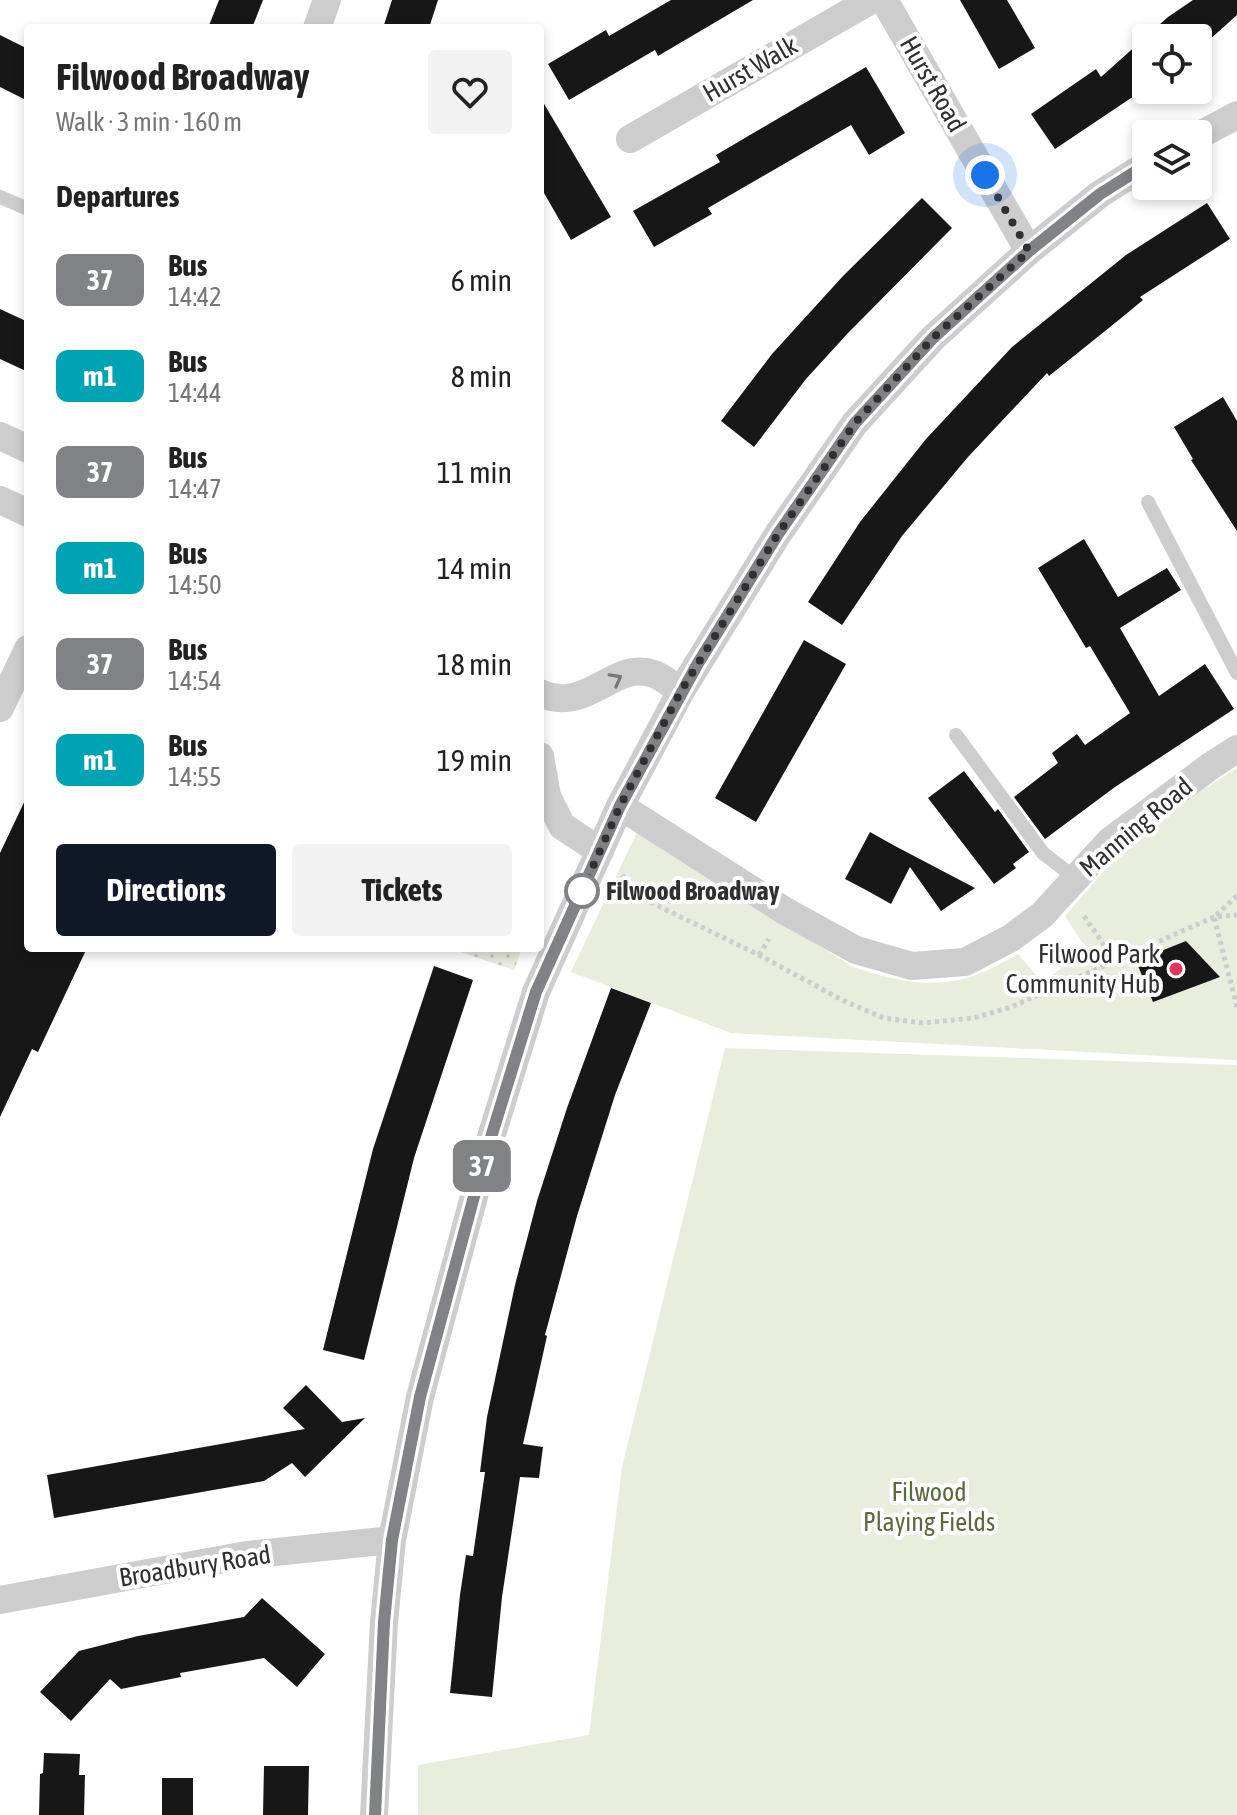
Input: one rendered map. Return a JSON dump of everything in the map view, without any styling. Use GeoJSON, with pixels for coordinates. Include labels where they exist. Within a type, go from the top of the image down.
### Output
{"type":"FeatureCollection","features":[{"type":"Feature","properties":{"kind":"street"},"geometry":{"type":"LineString","coordinates":[[318,24],[327,0]]}},
{"type":"Feature","properties":{"kind":"street","name":"Hurst Walk"},"geometry":{"type":"LineString","coordinates":[[630,139],[871,0]]}},
{"type":"Feature","properties":{"kind":"street","name":"Hurst Road"},"geometry":{"type":"LineString","coordinates":[[884,0],[1029,251]]}},
{"type":"Feature","properties":{"kind":"street"},"geometry":{"type":"LineString","coordinates":[[1212,128],[1237,115]]}},
{"type":"Feature","properties":{"kind":"street"},"geometry":{"type":"LineString","coordinates":[[374,1815],[384,1622],[392,1540],[420,1397],[483,1163],[536,992],[620,806],[681,691],[778,534],[855,423],[933,338],[1029,251],[1100,194],[1132,174]]}},
{"type":"Feature","properties":{"kind":"street"},"geometry":{"type":"LineString","coordinates":[[0,436],[24,447]]}},
{"type":"Feature","properties":{"kind":"street"},"geometry":{"type":"LineString","coordinates":[[0,500],[24,511]]}},
{"type":"Feature","properties":{"kind":"street"},"geometry":{"type":"LineString","coordinates":[[0,708],[24,657]]}},
{"type":"Feature","properties":{"kind":"street"},"geometry":{"type":"LineString","coordinates":[[544,695],[571,699],[597,690],[626,672],[653,673],[681,691]]}},
{"type":"Feature","properties":{"kind":"street","name":"Manning Road"},"geometry":{"type":"LineString","coordinates":[[620,806],[785,911],[856,950],[912,966],[965,962],[1042,915],[1110,841],[1237,749]]}},
{"type":"Feature","properties":{"kind":"street"},"geometry":{"type":"LineString","coordinates":[[544,779],[547,796],[562,826],[600,851]]}},
{"type":"Feature","properties":{"kind":"street","name":"Broadbury Road"},"geometry":{"type":"LineString","coordinates":[[0,1600],[247,1555],[392,1540]]}},
{"type":"Feature","properties":{"kind":"lane"},"geometry":{"type":"LineString","coordinates":[[0,197],[24,207]]}},
{"type":"Feature","properties":{"kind":"lane"},"geometry":{"type":"LineString","coordinates":[[1148,502],[1237,673]]}},
{"type":"Feature","properties":{"kind":"lane"},"geometry":{"type":"LineString","coordinates":[[956,735],[1043,853],[1070,883]]}},
{"type":"Feature","properties":{"kind":"path"},"geometry":{"type":"LineString","coordinates":[[1070,883],[1115,961]]}},
{"type":"Feature","properties":{"kind":"path"},"geometry":{"type":"LineString","coordinates":[[1237,896],[1214,917],[1237,1007]]}},
{"type":"Feature","properties":{"kind":"green space"},"geometry":{"type":"Polygon","coordinates":[[[1237,768],[1237,1060],[731,1033],[571,972],[638,830],[851,966],[912,982],[943,982],[979,974],[1018,954],[1043,983],[1086,948],[1065,916],[1115,858],[1182,803],[1237,768]]]}},
{"type":"Feature","properties":{"kind":"green space"},"geometry":{"type":"Polygon","coordinates":[[[461,952],[521,952],[514,970],[461,952]]]}},
{"type":"Feature","properties":{"kind":"green space","name":"Filwood Playing Fields"},"geometry":{"type":"Polygon","coordinates":[[[725,1048],[1237,1065],[1237,1815],[418,1815],[418,1765],[589,1735],[622,1467],[725,1048]]]}},
{"type":"Feature","properties":{"kind":"building"},"geometry":{"type":"Polygon","coordinates":[[[219,0],[263,0],[254,24],[210,24],[219,0]]]}},
{"type":"Feature","properties":{"kind":"building"},"geometry":{"type":"Polygon","coordinates":[[[392,0],[438,0],[430,24],[384,24],[392,0]]]}},
{"type":"Feature","properties":{"kind":"building"},"geometry":{"type":"Polygon","coordinates":[[[671,0],[753,0],[658,56],[655,50],[569,100],[548,64],[606,30],[609,36],[671,0]]]}},
{"type":"Feature","properties":{"kind":"building"},"geometry":{"type":"Polygon","coordinates":[[[960,0],[1007,0],[1035,48],[999,69],[960,0]]]}},
{"type":"Feature","properties":{"kind":"building"},"geometry":{"type":"Polygon","coordinates":[[[1193,0],[1237,0],[1237,15],[1212,37],[1212,24],[1160,24],[1193,0]]]}},
{"type":"Feature","properties":{"kind":"building"},"geometry":{"type":"Polygon","coordinates":[[[0,35],[24,47],[24,99],[0,87],[0,35]]]}},
{"type":"Feature","properties":{"kind":"building"},"geometry":{"type":"Polygon","coordinates":[[[1132,49],[1132,97],[1055,149],[1031,114],[1096,69],[1101,77],[1132,49]]]}},
{"type":"Feature","properties":{"kind":"building"},"geometry":{"type":"Polygon","coordinates":[[[866,67],[905,133],[869,155],[851,125],[708,208],[712,214],[654,247],[633,211],[720,162],[716,155],[866,67]]]}},
{"type":"Feature","properties":{"kind":"building"},"geometry":{"type":"Polygon","coordinates":[[[544,104],[611,217],[571,240],[544,193],[544,104]]]}},
{"type":"Feature","properties":{"kind":"building"},"geometry":{"type":"Polygon","coordinates":[[[922,198],[952,228],[806,379],[754,447],[721,421],[772,354],[843,276],[922,198]]]}},
{"type":"Feature","properties":{"kind":"building"},"geometry":{"type":"Polygon","coordinates":[[[1207,203],[1230,239],[1140,297],[1143,300],[1120,319],[1049,376],[1047,373],[968,457],[902,536],[842,625],[808,602],[860,522],[926,439],[1012,347],[1126,255],[1207,203]]]}},
{"type":"Feature","properties":{"kind":"building"},"geometry":{"type":"Polygon","coordinates":[[[0,309],[24,320],[24,370],[0,359],[0,309]]]}},
{"type":"Feature","properties":{"kind":"building"},"geometry":{"type":"Polygon","coordinates":[[[1223,397],[1237,421],[1237,531],[1191,460],[1174,427],[1223,397]]]}},
{"type":"Feature","properties":{"kind":"building"},"geometry":{"type":"Polygon","coordinates":[[[1084,539],[1118,597],[1167,568],[1181,590],[1120,628],[1159,696],[1205,664],[1234,709],[1115,787],[1045,839],[1014,797],[1058,763],[1052,753],[1077,734],[1085,745],[1130,713],[1038,568],[1084,539]]]}},
{"type":"Feature","properties":{"kind":"building"},"geometry":{"type":"Polygon","coordinates":[[[804,640],[846,664],[756,822],[715,798],[804,640]]]}},
{"type":"Feature","properties":{"kind":"building"},"geometry":{"type":"Polygon","coordinates":[[[964,771],[995,812],[998,809],[1029,852],[1013,864],[1016,868],[994,884],[928,798],[964,771]]]}},
{"type":"Feature","properties":{"kind":"building"},"geometry":{"type":"Polygon","coordinates":[[[24,802],[24,952],[85,952],[38,1052],[32,1049],[0,1117],[0,853],[24,802]]]}},
{"type":"Feature","properties":{"kind":"building"},"geometry":{"type":"Polygon","coordinates":[[[870,832],[975,888],[941,911],[910,867],[891,904],[845,879],[870,832]]]}},
{"type":"Feature","properties":{"kind":"building","name":"Filwood Park Community Hub"},"geometry":{"type":"Polygon","coordinates":[[[1186,941],[1220,977],[1153,1002],[1136,961],[1186,941]]]}},
{"type":"Feature","properties":{"kind":"building"},"geometry":{"type":"Polygon","coordinates":[[[434,966],[473,980],[414,1158],[364,1360],[323,1350],[373,1149],[434,966]]]}},
{"type":"Feature","properties":{"kind":"building"},"geometry":{"type":"Polygon","coordinates":[[[611,988],[651,1003],[615,1095],[577,1216],[545,1335],[523,1444],[543,1447],[539,1478],[520,1477],[502,1597],[492,1697],[450,1693],[466,1555],[473,1556],[485,1472],[480,1472],[487,1417],[515,1285],[537,1201],[567,1108],[611,988]]]}},
{"type":"Feature","properties":{"kind":"building"},"geometry":{"type":"Polygon","coordinates":[[[306,1385],[342,1422],[365,1418],[305,1477],[292,1463],[264,1481],[54,1518],[47,1475],[305,1429],[283,1408],[306,1385]]]}},
{"type":"Feature","properties":{"kind":"building"},"geometry":{"type":"Polygon","coordinates":[[[262,1598],[325,1654],[297,1687],[264,1658],[180,1673],[181,1677],[121,1689],[110,1679],[71,1721],[40,1692],[79,1651],[138,1636],[244,1617],[262,1598]]]}},
{"type":"Feature","properties":{"kind":"building"},"geometry":{"type":"Polygon","coordinates":[[[44,1753],[80,1754],[79,1775],[85,1775],[84,1815],[39,1815],[44,1753]]]}},
{"type":"Feature","properties":{"kind":"building"},"geometry":{"type":"Polygon","coordinates":[[[264,1766],[309,1766],[308,1815],[263,1815],[264,1766]]]}},
{"type":"Feature","properties":{"kind":"building"},"geometry":{"type":"Polygon","coordinates":[[[162,1778],[193,1778],[193,1815],[162,1815],[162,1778]]]}},
{"type":"Feature","properties":{"kind":"bus line","name":"37"},"geometry":{"type":"LineString","coordinates":[[375,1815],[384,1622],[392,1540],[420,1397],[450,1277],[536,992],[620,806],[681,691],[778,534],[855,423],[933,338],[1029,251],[1100,194],[1132,174]]}},
{"type":"Feature","properties":{"kind":"place","name":"Filwood Broadway"},"geometry":{"type":"Point","coordinates":[582,891]}},
{"type":"Feature","properties":{"kind":"place","name":"Filwood Park Community Hub"},"geometry":{"type":"Point","coordinates":[1176,969]}},
{"type":"Feature","properties":{"kind":"route"},"geometry":{"type":"LineString","coordinates":[[582,891],[620,806],[681,691],[778,534],[855,423],[933,338],[1029,251],[985,175]]}}]}
